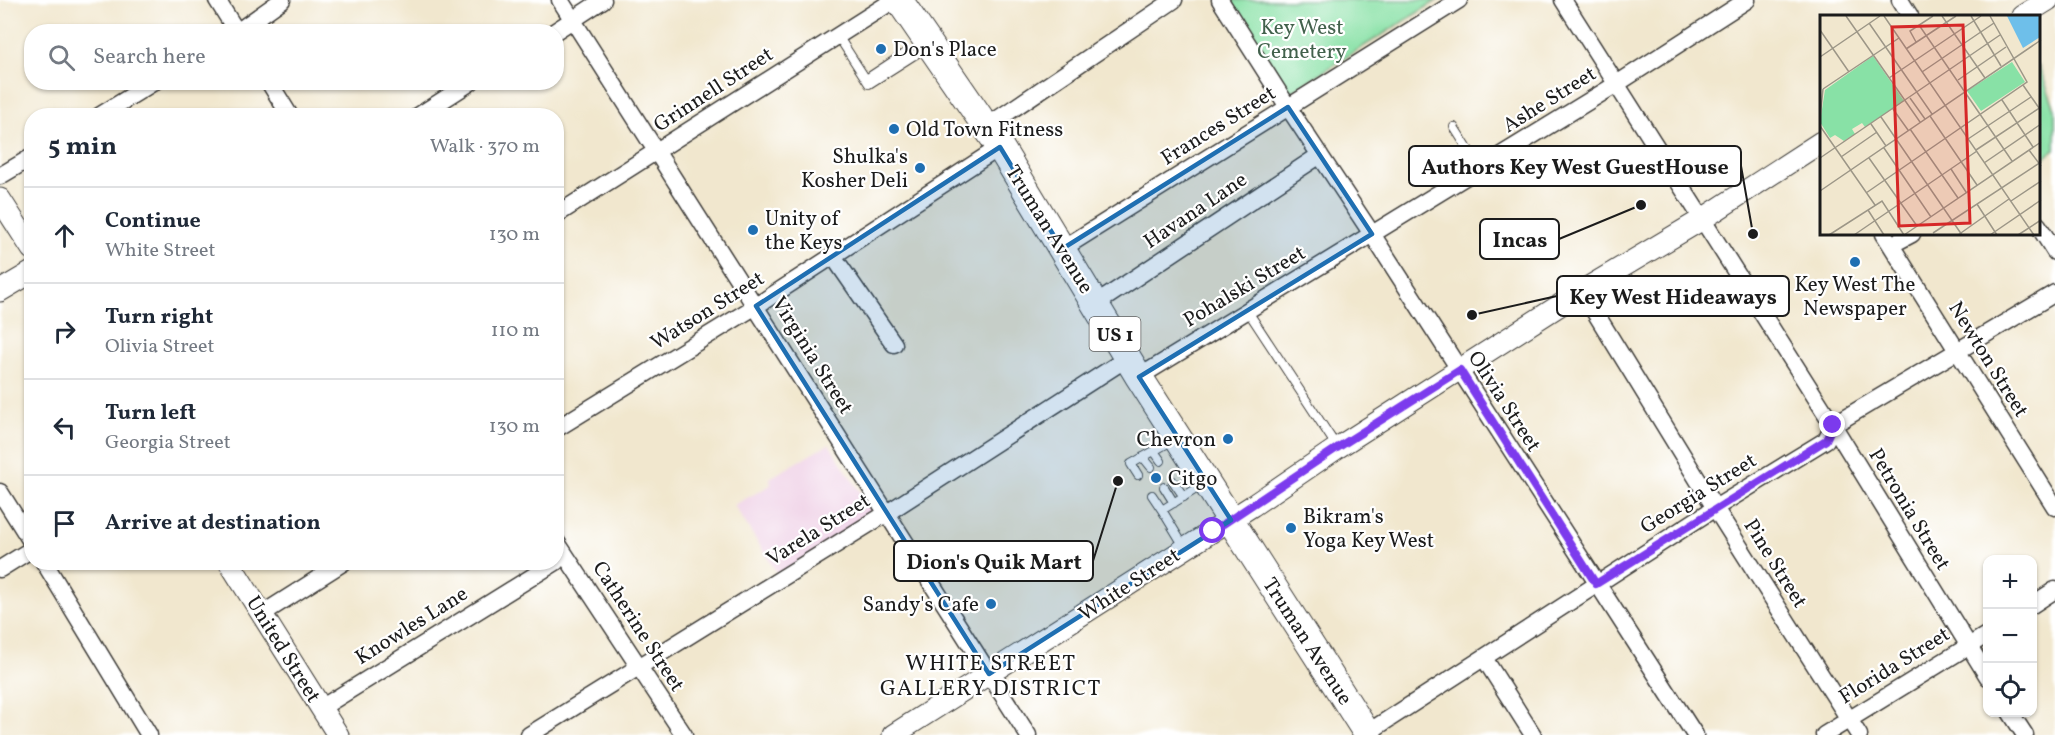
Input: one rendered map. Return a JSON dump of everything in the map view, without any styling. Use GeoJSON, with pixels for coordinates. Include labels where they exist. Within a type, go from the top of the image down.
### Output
{"type":"FeatureCollection","features":[{"type":"Feature","properties":{"kind":"main road","name":"Truman Avenue"},"geometry":{"type":"LineString","coordinates":[[899,0],[923,50],[993,137],[1134,367],[1366,734]]}},
{"type":"Feature","properties":{"kind":"street"},"geometry":{"type":"LineString","coordinates":[[217,0],[232,24]]}},
{"type":"Feature","properties":{"kind":"street"},"geometry":{"type":"LineString","coordinates":[[248,24],[282,0]]}},
{"type":"Feature","properties":{"kind":"street","name":"Virginia Street"},"geometry":{"type":"LineString","coordinates":[[561,0],[1028,735]]}},
{"type":"Feature","properties":{"kind":"street"},"geometry":{"type":"LineString","coordinates":[[564,26],[603,0]]}},
{"type":"Feature","properties":{"kind":"street","name":"Grinnell Street"},"geometry":{"type":"LineString","coordinates":[[564,210],[894,0]]}},
{"type":"Feature","properties":{"kind":"street","name":"Watson Street"},"geometry":{"type":"LineString","coordinates":[[564,424],[833,256],[1174,0]]}},
{"type":"Feature","properties":{"kind":"street","name":"Olivia Street"},"geometry":{"type":"LineString","coordinates":[[1220,0],[1695,735]]}},
{"type":"Feature","properties":{"kind":"street","name":"Frances Street"},"geometry":{"type":"LineString","coordinates":[[1062,249],[1459,0]]}},
{"type":"Feature","properties":{"kind":"street","name":"Petronia Street"},"geometry":{"type":"LineString","coordinates":[[1563,0],[1833,425],[1983,669]]}},
{"type":"Feature","properties":{"kind":"street","name":"Ashe Street"},"geometry":{"type":"LineString","coordinates":[[1372,234],[1615,85],[1747,0]]}},
{"type":"Feature","properties":{"kind":"street"},"geometry":{"type":"LineString","coordinates":[[1900,0],[1909,15]]}},
{"type":"Feature","properties":{"kind":"street"},"geometry":{"type":"LineString","coordinates":[[2024,15],[2048,0]]}},
{"type":"Feature","properties":{"kind":"street"},"geometry":{"type":"LineString","coordinates":[[112,108],[141,90]]}},
{"type":"Feature","properties":{"kind":"street"},"geometry":{"type":"LineString","coordinates":[[274,90],[285,108]]}},
{"type":"Feature","properties":{"kind":"street"},"geometry":{"type":"LineString","coordinates":[[430,108],[459,90]]}},
{"type":"Feature","properties":{"kind":"street","name":"White Street"},"geometry":{"type":"LineString","coordinates":[[893,735],[1231,520],[1337,448],[1582,291],[1701,219],[1820,143]]}},
{"type":"Feature","properties":{"kind":"street","name":"Havana Lane"},"geometry":{"type":"LineString","coordinates":[[1096,304],[1320,155]]}},
{"type":"Feature","properties":{"kind":"street"},"geometry":{"type":"LineString","coordinates":[[0,176],[24,162]]}},
{"type":"Feature","properties":{"kind":"street"},"geometry":{"type":"LineString","coordinates":[[0,199],[24,236]]}},
{"type":"Feature","properties":{"kind":"street"},"geometry":{"type":"LineString","coordinates":[[2040,228],[2055,252]]}},
{"type":"Feature","properties":{"kind":"street","name":"Pohalski Street"},"geometry":{"type":"LineString","coordinates":[[1134,367],[1247,310],[1372,234]]}},
{"type":"Feature","properties":{"kind":"street"},"geometry":{"type":"LineString","coordinates":[[1888,240],[1904,236]]}},
{"type":"Feature","properties":{"kind":"street","name":"Newton Street"},"geometry":{"type":"LineString","coordinates":[[1888,240],[2055,507]]}},
{"type":"Feature","properties":{"kind":"street"},"geometry":{"type":"LineString","coordinates":[[833,256],[894,344]]}},
{"type":"Feature","properties":{"kind":"street"},"geometry":{"type":"LineString","coordinates":[[0,291],[24,277]]}},
{"type":"Feature","properties":{"kind":"street","name":"Pine Street"},"geometry":{"type":"LineString","coordinates":[[1582,291],[1715,508],[1859,735]]}},
{"type":"Feature","properties":{"kind":"street","name":"Georgia Street"},"geometry":{"type":"LineString","coordinates":[[1366,734],[1596,584],[1826,440],[1833,425],[2055,292]]}},
{"type":"Feature","properties":{"kind":"street","name":"Varela Street"},"geometry":{"type":"LineString","coordinates":[[529,735],[887,513],[1134,367]]}},
{"type":"Feature","properties":{"kind":"street"},"geometry":{"type":"LineString","coordinates":[[0,492],[24,530]]}},
{"type":"Feature","properties":{"kind":"street"},"geometry":{"type":"LineString","coordinates":[[0,569],[24,554]]}},
{"type":"Feature","properties":{"kind":"street","name":"Catherine Street"},"geometry":{"type":"LineString","coordinates":[[564,565],[639,666],[684,735]]}},
{"type":"Feature","properties":{"kind":"street"},"geometry":{"type":"LineString","coordinates":[[49,570],[149,735]]}},
{"type":"Feature","properties":{"kind":"street","name":"United Street"},"geometry":{"type":"LineString","coordinates":[[234,570],[338,735]]}},
{"type":"Feature","properties":{"kind":"street"},"geometry":{"type":"LineString","coordinates":[[262,614],[331,570]]}},
{"type":"Feature","properties":{"kind":"street","name":"Knowles Lane"},"geometry":{"type":"LineString","coordinates":[[321,708],[544,570]]}},
{"type":"Feature","properties":{"kind":"street"},"geometry":{"type":"LineString","coordinates":[[2037,601],[2055,590]]}},
{"type":"Feature","properties":{"kind":"street","name":"Florida Street"},"geometry":{"type":"LineString","coordinates":[[1824,735],[1983,637]]}},
{"type":"Feature","properties":{"kind":"street"},"geometry":{"type":"LineString","coordinates":[[1484,658],[1533,735]]}},
{"type":"Feature","properties":{"kind":"street"},"geometry":{"type":"LineString","coordinates":[[2013,717],[2025,735]]}},
{"type":"Feature","properties":{"kind":"lane"},"geometry":{"type":"LineString","coordinates":[[838,36],[869,84],[923,50]]}},
{"type":"Feature","properties":{"kind":"lane"},"geometry":{"type":"LineString","coordinates":[[1454,127],[1480,168]]}},
{"type":"Feature","properties":{"kind":"lane"},"geometry":{"type":"LineString","coordinates":[[1247,310],[1337,448]]}},
{"type":"Feature","properties":{"kind":"lane"},"geometry":{"type":"LineString","coordinates":[[1138,475],[1131,464],[1178,437]]}},
{"type":"Feature","properties":{"kind":"lane"},"geometry":{"type":"LineString","coordinates":[[1154,451],[1161,461]]}},
{"type":"Feature","properties":{"kind":"lane"},"geometry":{"type":"LineString","coordinates":[[1143,457],[1151,467]]}},
{"type":"Feature","properties":{"kind":"lane"},"geometry":{"type":"LineString","coordinates":[[1173,481],[1184,497]]}},
{"type":"Feature","properties":{"kind":"lane"},"geometry":{"type":"LineString","coordinates":[[1162,510],[1207,483]]}},
{"type":"Feature","properties":{"kind":"lane"},"geometry":{"type":"LineString","coordinates":[[1164,487],[1174,503]]}},
{"type":"Feature","properties":{"kind":"lane"},"geometry":{"type":"LineString","coordinates":[[1152,495],[1185,548]]}},
{"type":"Feature","properties":{"kind":"highlighted area"},"geometry":{"type":"Polygon","coordinates":[[[1288,107],[1372,234],[1139,377],[1231,520],[989,674],[756,306],[1000,147],[1062,249],[1288,107]]]}},
{"type":"Feature","properties":{"kind":"shaded area"},"geometry":{"type":"Polygon","coordinates":[[[829,444],[876,516],[779,576],[734,505],[771,485],[770,478],[829,444]]]}},
{"type":"Feature","properties":{"kind":"green space","name":"Key West Cemetery"},"geometry":{"type":"Polygon","coordinates":[[[1230,0],[1438,0],[1289,93],[1230,0]]]}},
{"type":"Feature","properties":{"kind":"green space"},"geometry":{"type":"Polygon","coordinates":[[[2040,69],[2055,109],[2055,150],[2040,160],[2040,69]]]}},
{"type":"Feature","properties":{"kind":"place","name":"Don's Place"},"geometry":{"type":"Point","coordinates":[881,49]}},
{"type":"Feature","properties":{"kind":"place","name":"Old Town Fitness"},"geometry":{"type":"Point","coordinates":[894,129]}},
{"type":"Feature","properties":{"kind":"place","name":"Shulka's Kosher Deli"},"geometry":{"type":"Point","coordinates":[920,168]}},
{"type":"Feature","properties":{"kind":"place","name":"Incas"},"geometry":{"type":"Point","coordinates":[1641,205]}},
{"type":"Feature","properties":{"kind":"place","name":"Unity of the Keys"},"geometry":{"type":"Point","coordinates":[753,230]}},
{"type":"Feature","properties":{"kind":"place","name":"Authors Key West GuestHouse"},"geometry":{"type":"Point","coordinates":[1753,234]}},
{"type":"Feature","properties":{"kind":"place","name":"Key West The Newspaper"},"geometry":{"type":"Point","coordinates":[1855,262]}},
{"type":"Feature","properties":{"kind":"place","name":"Key West Hideaways"},"geometry":{"type":"Point","coordinates":[1472,315]}},
{"type":"Feature","properties":{"kind":"place","name":"Chevron"},"geometry":{"type":"Point","coordinates":[1228,439]}},
{"type":"Feature","properties":{"kind":"place","name":"Citgo"},"geometry":{"type":"Point","coordinates":[1156,478]}},
{"type":"Feature","properties":{"kind":"place","name":"Dion's Quik Mart"},"geometry":{"type":"Point","coordinates":[1118,481]}},
{"type":"Feature","properties":{"kind":"place","name":"Bikram's Yoga Key West"},"geometry":{"type":"Point","coordinates":[1291,528]}},
{"type":"Feature","properties":{"kind":"place","name":"Sandy's Cafe"},"geometry":{"type":"Point","coordinates":[991,604]}},
{"type":"Feature","properties":{"kind":"district","name":"WHITE STREET GALLERY DISTRICT"},"geometry":{"type":"Point","coordinates":[991,674]}},
{"type":"Feature","properties":{"kind":"route"},"geometry":{"type":"LineString","coordinates":[[1213,531],[1337,448],[1460,370],[1596,584],[1826,440],[1833,425]]}}]}
